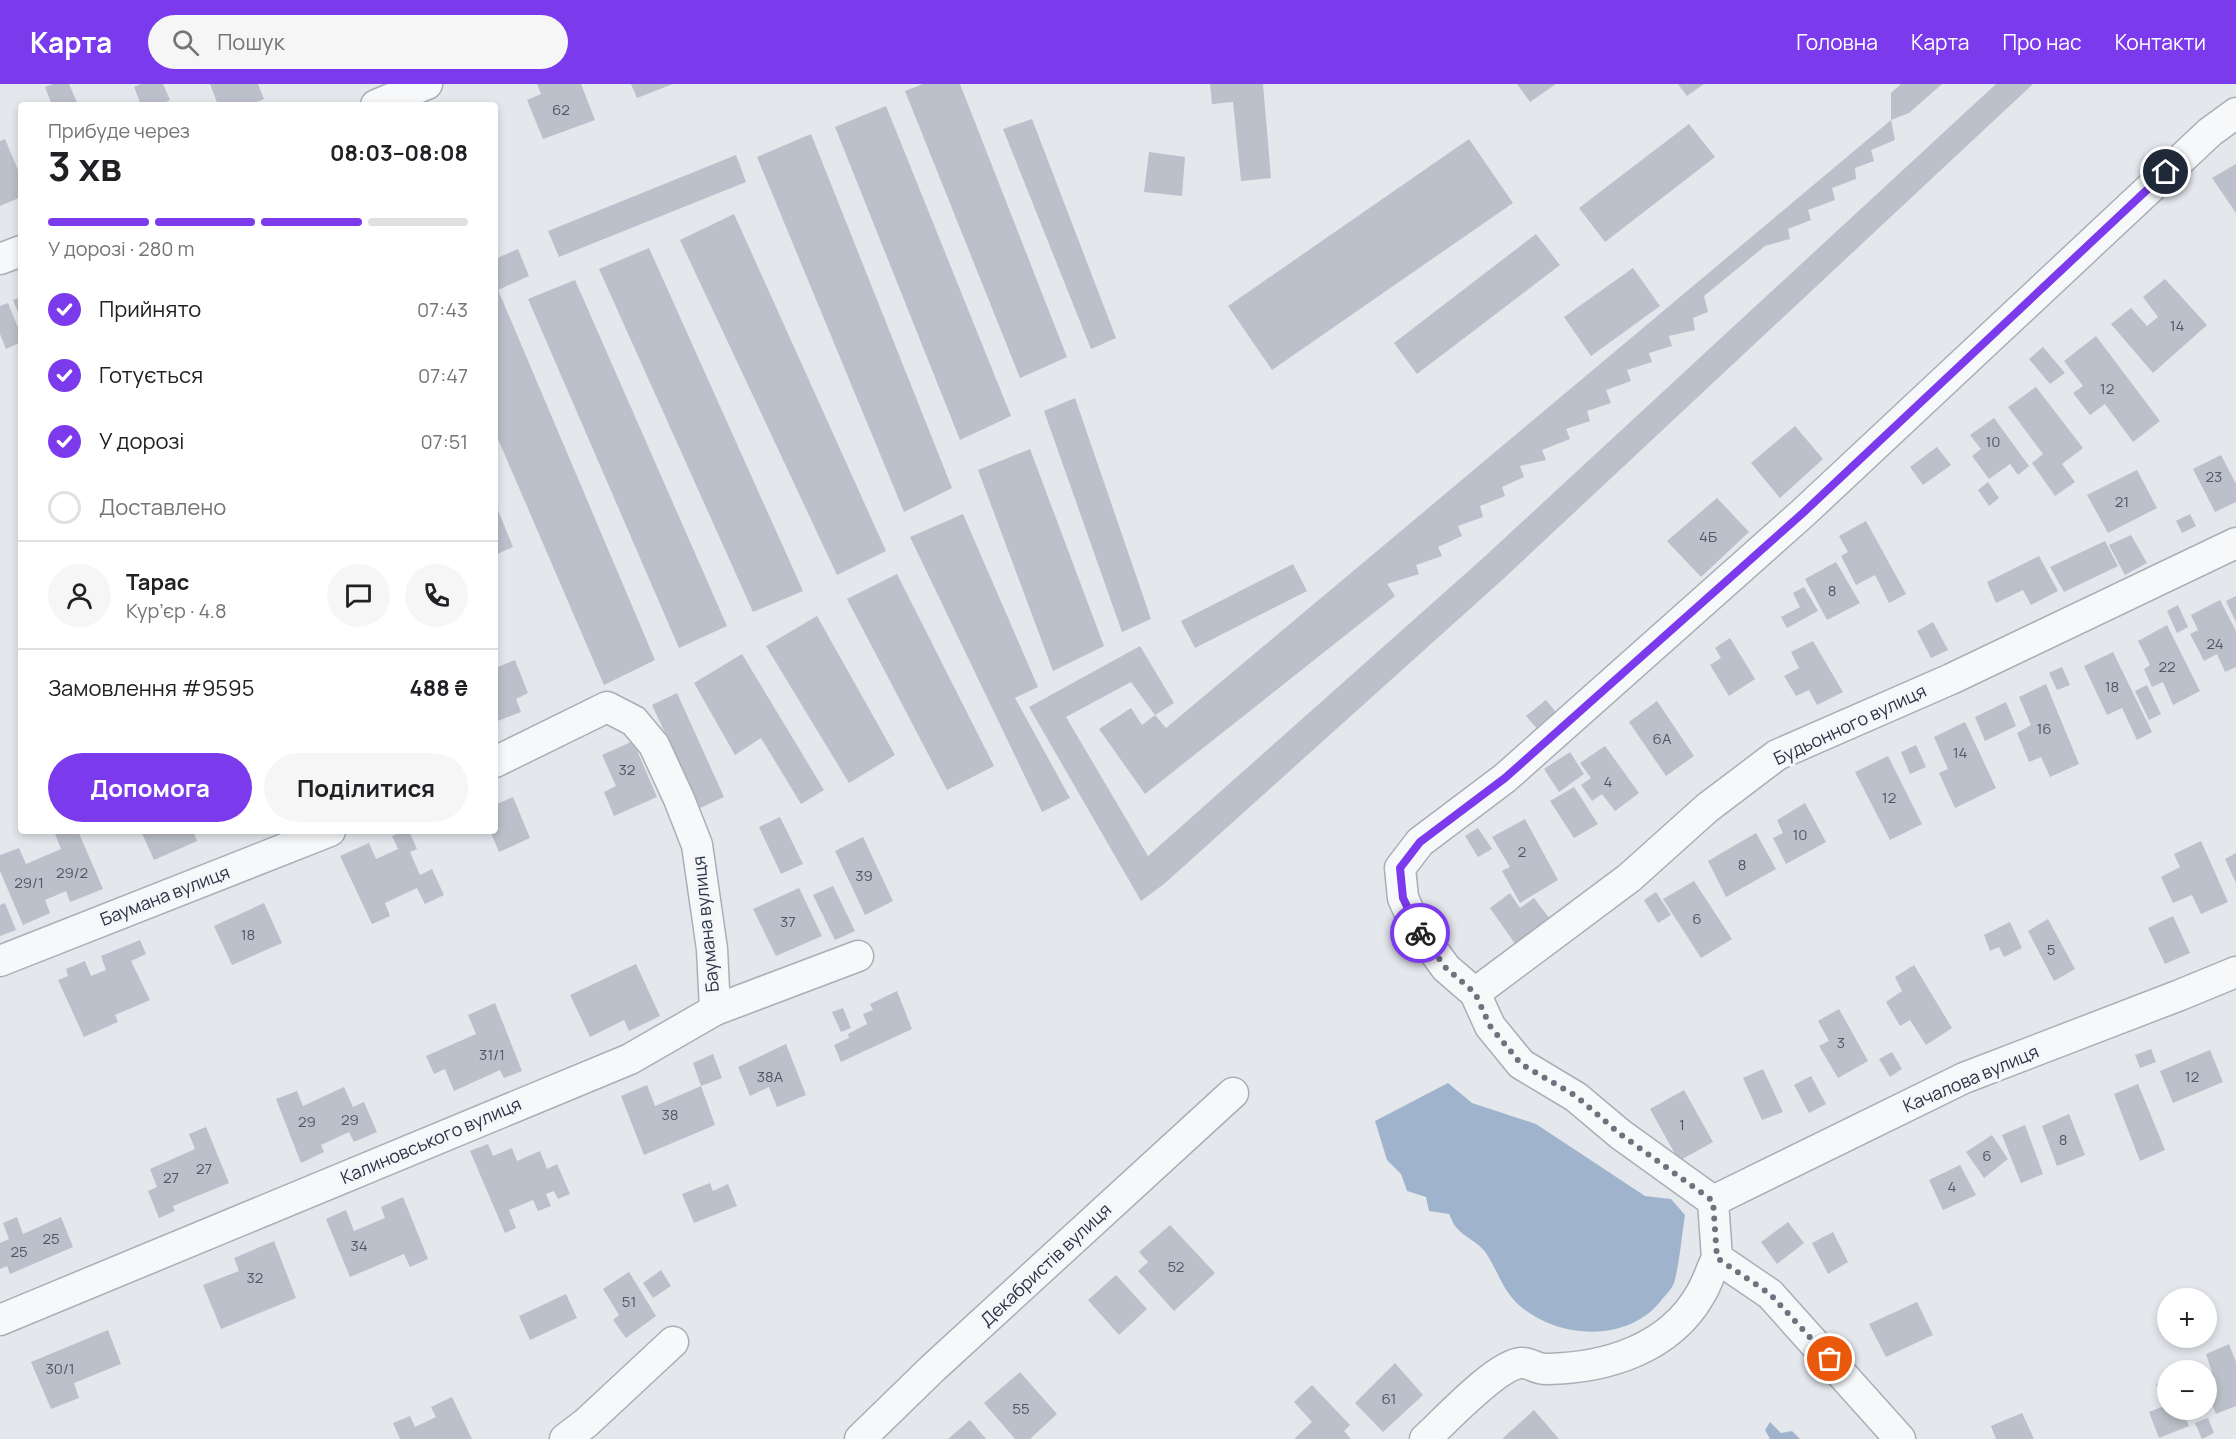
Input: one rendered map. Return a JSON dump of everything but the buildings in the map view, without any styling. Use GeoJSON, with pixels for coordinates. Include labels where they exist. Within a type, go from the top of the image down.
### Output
{"type":"FeatureCollection","features":[{"type":"Feature","properties":{"kind":"street"},"geometry":{"type":"LineString","coordinates":[[383,102],[427,84]]}},
{"type":"Feature","properties":{"kind":"street"},"geometry":{"type":"LineString","coordinates":[[1425,1439],[1499,1371],[1521,1363],[1544,1370],[1589,1366],[1635,1354],[1674,1328],[1700,1296],[1717,1258],[1713,1201],[1620,1134],[1576,1096],[1521,1064],[1490,1026],[1475,993],[1446,968],[1416,927],[1403,898],[1400,868],[1420,842],[1505,778],[1804,512],[2210,132],[2236,113]]}},
{"type":"Feature","properties":{"kind":"street"},"geometry":{"type":"LineString","coordinates":[[0,259],[18,251]]}},
{"type":"Feature","properties":{"kind":"street","name":"Будьонного вулиця"},"geometry":{"type":"LineString","coordinates":[[1475,993],[1629,878],[1707,808],[1777,755],[1951,679],[2236,543]]}},
{"type":"Feature","properties":{"kind":"street","name":"Баумана вулиця"},"geometry":{"type":"LineString","coordinates":[[498,761],[607,707],[634,721],[654,745],[697,845],[712,949],[715,1010]]}},
{"type":"Feature","properties":{"kind":"street","name":"Баумана вулиця"},"geometry":{"type":"LineString","coordinates":[[0,961],[322,834]]}},
{"type":"Feature","properties":{"kind":"street","name":"Калиновського вулиця"},"geometry":{"type":"LineString","coordinates":[[0,1320],[630,1059],[715,1010],[858,956]]}},
{"type":"Feature","properties":{"kind":"street","name":"Качалова вулиця"},"geometry":{"type":"LineString","coordinates":[[1713,1201],[1964,1078],[2236,972]]}},
{"type":"Feature","properties":{"kind":"street","name":"Декабристів вулиця"},"geometry":{"type":"LineString","coordinates":[[860,1439],[933,1368],[1233,1093]]}},
{"type":"Feature","properties":{"kind":"street"},"geometry":{"type":"LineString","coordinates":[[1717,1258],[1770,1294],[1900,1439]]}},
{"type":"Feature","properties":{"kind":"street"},"geometry":{"type":"LineString","coordinates":[[565,1439],[586,1423],[673,1342]]}},
{"type":"Feature","properties":{"kind":"water"},"geometry":{"type":"Polygon","coordinates":[[[1448,1083],[1472,1103],[1536,1124],[1645,1196],[1671,1199],[1685,1215],[1674,1283],[1649,1313],[1633,1323],[1594,1332],[1574,1330],[1536,1317],[1514,1300],[1486,1253],[1458,1230],[1449,1214],[1429,1211],[1426,1197],[1407,1191],[1401,1174],[1387,1160],[1375,1121],[1448,1083]]]}},
{"type":"Feature","properties":{"kind":"water"},"geometry":{"type":"Polygon","coordinates":[[[1770,1422],[1781,1433],[1792,1431],[1800,1439],[1770,1439],[1765,1430],[1770,1422]]]}},
{"type":"Feature","properties":{"kind":"way so far"},"geometry":{"type":"LineString","coordinates":[[1420,933],[1446,968],[1475,993],[1490,1026],[1521,1064],[1576,1096],[1620,1134],[1713,1201],[1717,1258],[1770,1294],[1830,1359]]}},
{"type":"Feature","properties":{"kind":"route"},"geometry":{"type":"LineString","coordinates":[[1420,933],[1403,898],[1400,868],[1420,842],[1505,778],[1804,512],[2166,172]]}}]}
